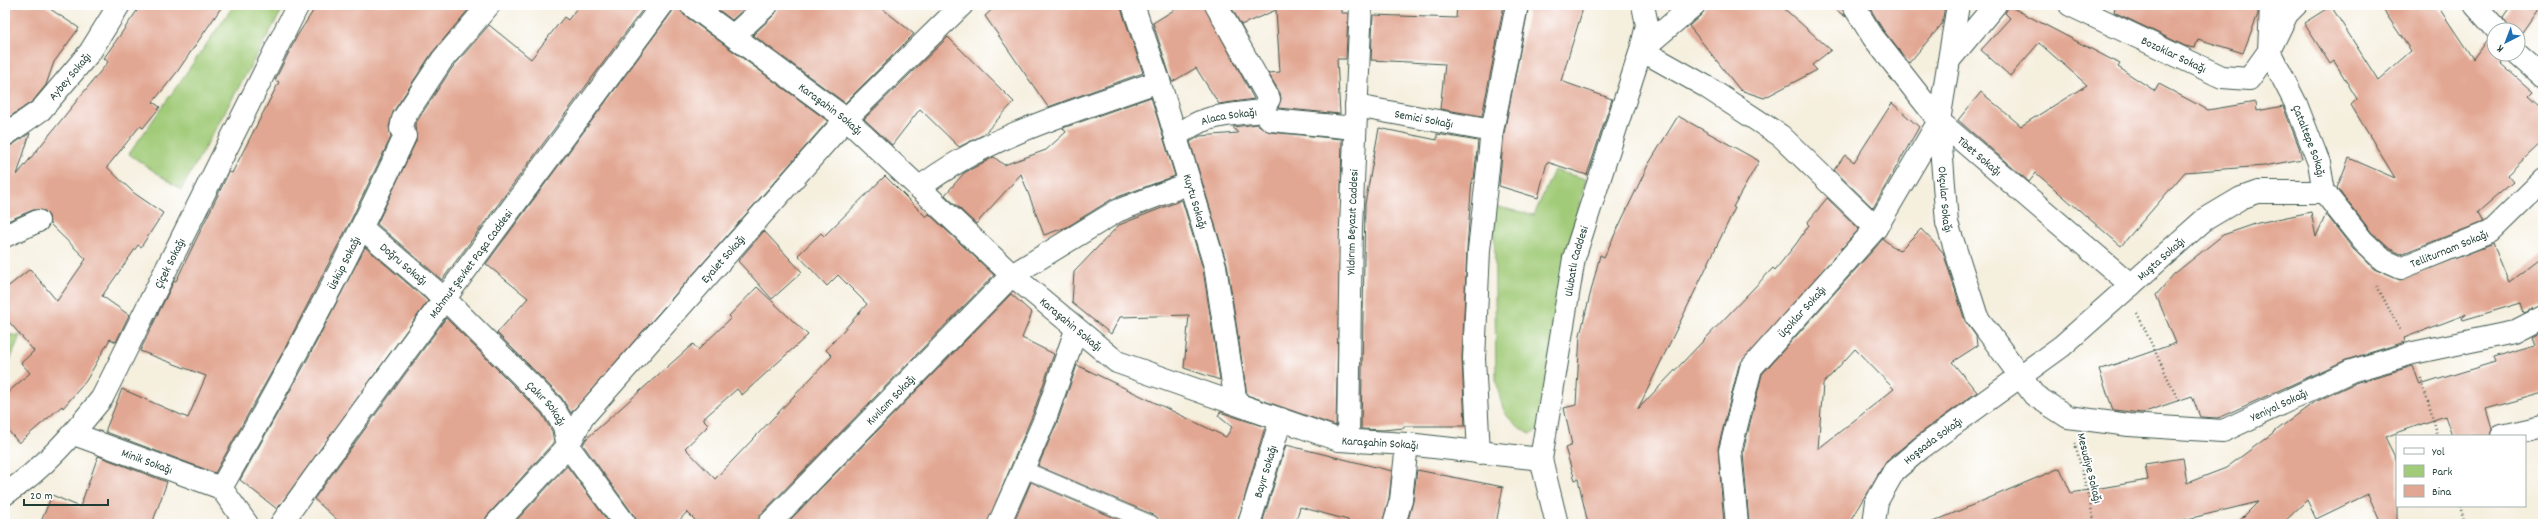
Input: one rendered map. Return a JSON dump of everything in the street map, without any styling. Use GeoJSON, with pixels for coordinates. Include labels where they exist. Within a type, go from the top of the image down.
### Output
{"type":"FeatureCollection","features":[{"type":"Feature","properties":{"kind":"street","name":"Aybey Sokağı"},"geometry":{"type":"LineString","coordinates":[[5,135],[41,110],[90,52],[119,5]]}},
{"type":"Feature","properties":{"kind":"street","name":"Çiçek Sokağı"},"geometry":{"type":"LineString","coordinates":[[5,494],[19,486],[74,434],[102,398],[298,5]]}},
{"type":"Feature","properties":{"kind":"street","name":"Üsküp Sokağı"},"geometry":{"type":"LineString","coordinates":[[221,488],[284,379],[362,228],[405,136],[401,128],[403,119],[442,60],[489,5]]}},
{"type":"Feature","properties":{"kind":"street","name":"Mahmut Şevket Paşa Caddesi"},"geometry":{"type":"LineString","coordinates":[[281,524],[364,406],[446,300],[662,5]]}},
{"type":"Feature","properties":{"kind":"street","name":"Karaşahin Sokağı"},"geometry":{"type":"LineString","coordinates":[[691,5],[734,35],[846,119],[1012,275],[1076,330],[1117,362],[1339,440],[1348,439],[1407,444],[1541,459]]}},
{"type":"Feature","properties":{"kind":"street"},"geometry":{"type":"LineString","coordinates":[[734,35],[767,5]]}},
{"type":"Feature","properties":{"kind":"street","name":"Eyalet Sokağı"},"geometry":{"type":"LineString","coordinates":[[496,524],[568,446],[583,417],[846,119],[962,5]]}},
{"type":"Feature","properties":{"kind":"street","name":"Kuytu Sokağı"},"geometry":{"type":"LineString","coordinates":[[1133,5],[1159,82],[1215,266],[1236,403]]}},
{"type":"Feature","properties":{"kind":"street"},"geometry":{"type":"LineString","coordinates":[[1216,5],[1269,99],[1262,111]]}},
{"type":"Feature","properties":{"kind":"street","name":"Yıldırım Beyazıt Caddesi"},"geometry":{"type":"LineString","coordinates":[[1348,439],[1351,233],[1361,5]]}},
{"type":"Feature","properties":{"kind":"street"},"geometry":{"type":"LineString","coordinates":[[1479,453],[1475,351],[1480,250],[1492,132],[1517,5]]}},
{"type":"Feature","properties":{"kind":"street","name":"Ulubatlı Caddesi"},"geometry":{"type":"LineString","coordinates":[[1557,524],[1541,459],[1574,258],[1641,50],[1647,25],[1643,5]]}},
{"type":"Feature","properties":{"kind":"street"},"geometry":{"type":"LineString","coordinates":[[1694,5],[1641,50],[1705,86],[1781,136],[1876,228]]}},
{"type":"Feature","properties":{"kind":"street","name":"Tibet Sokağı"},"geometry":{"type":"LineString","coordinates":[[1853,5],[1873,37],[1940,121],[2128,287]]}},
{"type":"Feature","properties":{"kind":"street","name":"Okçular Sokağı"},"geometry":{"type":"LineString","coordinates":[[1958,5],[1940,121],[1947,223],[1977,317],[2020,378]]}},
{"type":"Feature","properties":{"kind":"street"},"geometry":{"type":"LineString","coordinates":[[1950,59],[1995,5]]}},
{"type":"Feature","properties":{"kind":"street","name":"Bozoklar Sokağı"},"geometry":{"type":"LineString","coordinates":[[2070,5],[2222,77],[2249,79],[2269,51]]}},
{"type":"Feature","properties":{"kind":"street","name":"Çataltepe Sokağı"},"geometry":{"type":"LineString","coordinates":[[2271,5],[2269,51],[2296,104],[2319,163],[2324,192],[2363,241],[2383,260]]}},
{"type":"Feature","properties":{"kind":"street"},"geometry":{"type":"LineString","coordinates":[[2269,51],[2287,14],[2296,5]]}},
{"type":"Feature","properties":{"kind":"street"},"geometry":{"type":"LineString","coordinates":[[2477,6],[2490,22]]}},
{"type":"Feature","properties":{"kind":"street"},"geometry":{"type":"LineString","coordinates":[[2526,62],[2543,78]]}},
{"type":"Feature","properties":{"kind":"street"},"geometry":{"type":"LineString","coordinates":[[919,188],[952,164],[981,148],[1159,82]]}},
{"type":"Feature","properties":{"kind":"street","name":"Semici Sokağı"},"geometry":{"type":"LineString","coordinates":[[1356,106],[1492,132]]}},
{"type":"Feature","properties":{"kind":"street","name":"Alaca Sokağı"},"geometry":{"type":"LineString","coordinates":[[1176,137],[1188,126],[1204,118],[1262,111],[1271,120],[1355,128]]}},
{"type":"Feature","properties":{"kind":"street","name":"Üçoklar Sokağı"},"geometry":{"type":"LineString","coordinates":[[1737,524],[1730,451],[1751,368],[1876,228],[1940,121]]}},
{"type":"Feature","properties":{"kind":"street","name":"Telliturnam Sokağı"},"geometry":{"type":"LineString","coordinates":[[2383,260],[2401,268],[2490,232],[2543,180]]}},
{"type":"Feature","properties":{"kind":"street","name":"Kıvılcım Sokağı"},"geometry":{"type":"LineString","coordinates":[[769,524],[837,452],[1012,275],[1117,211],[1190,183]]}},
{"type":"Feature","properties":{"kind":"street","name":"Muşta Sokağı"},"geometry":{"type":"LineString","coordinates":[[2020,378],[2062,346],[2204,220],[2241,198],[2258,192],[2324,192]]}},
{"type":"Feature","properties":{"kind":"street"},"geometry":{"type":"LineString","coordinates":[[5,236],[38,221]]}},
{"type":"Feature","properties":{"kind":"street","name":"Doğru Sokağı"},"geometry":{"type":"LineString","coordinates":[[362,228],[446,300]]}},
{"type":"Feature","properties":{"kind":"street","name":"Çakır Sokağı"},"geometry":{"type":"LineString","coordinates":[[446,300],[552,406],[564,426],[568,446],[625,524]]}},
{"type":"Feature","properties":{"kind":"street","name":"Yeniyol Sokağı"},"geometry":{"type":"LineString","coordinates":[[2020,378],[2034,395],[2068,417],[2129,425],[2223,431],[2351,371],[2413,353],[2514,332],[2543,317]]}},
{"type":"Feature","properties":{"kind":"street"},"geometry":{"type":"LineString","coordinates":[[999,524],[1045,419],[1076,330]]}},
{"type":"Feature","properties":{"kind":"street","name":"Hoşsada Sokağı"},"geometry":{"type":"LineString","coordinates":[[1874,524],[1877,501],[1894,471],[1922,448],[2020,378]]}},
{"type":"Feature","properties":{"kind":"street","name":"Bayır Sokağı"},"geometry":{"type":"LineString","coordinates":[[1249,524],[1281,419]]}},
{"type":"Feature","properties":{"kind":"street"},"geometry":{"type":"LineString","coordinates":[[2507,435],[2543,427]]}},
{"type":"Feature","properties":{"kind":"street","name":"Minik Sokağı"},"geometry":{"type":"LineString","coordinates":[[74,434],[221,488]]}},
{"type":"Feature","properties":{"kind":"street"},"geometry":{"type":"LineString","coordinates":[[1394,524],[1401,500],[1407,444]]}},
{"type":"Feature","properties":{"kind":"street"},"geometry":{"type":"LineString","coordinates":[[221,488],[247,524]]}},
{"type":"Feature","properties":{"kind":"lane"},"geometry":{"type":"LineString","coordinates":[[1023,469],[1152,524]]}},
{"type":"Feature","properties":{"kind":"path"},"geometry":{"type":"LineString","coordinates":[[2128,287],[2192,429]]}},
{"type":"Feature","properties":{"kind":"path","name":"Mesudiye Sokağı"},"geometry":{"type":"LineString","coordinates":[[2068,417],[2095,524]]}},
{"type":"Feature","properties":{"kind":"path"},"geometry":{"type":"LineString","coordinates":[[2460,507],[2465,524]]}},
{"type":"Feature","properties":{"kind":"green space"},"geometry":{"type":"Polygon","coordinates":[[[234,5],[285,5],[181,190],[129,154],[234,5]]]}},
{"type":"Feature","properties":{"kind":"green space"},"geometry":{"type":"Polygon","coordinates":[[[1554,170],[1586,179],[1571,237],[1540,430],[1530,434],[1513,423],[1508,417],[1502,406],[1496,380],[1494,206],[1534,215],[1554,170]]]}},
{"type":"Feature","properties":{"kind":"green space"},"geometry":{"type":"Polygon","coordinates":[[[5,334],[20,336],[5,372],[5,334]]]}},
{"type":"Feature","properties":{"kind":"building"},"geometry":{"type":"Polygon","coordinates":[[[5,5],[44,5],[79,28],[54,62],[46,85],[33,101],[5,120],[5,5]]]}},
{"type":"Feature","properties":{"kind":"building"},"geometry":{"type":"Polygon","coordinates":[[[141,5],[223,5],[177,72],[153,102],[160,107],[143,128],[140,126],[107,167],[134,193],[163,213],[141,247],[138,245],[102,296],[129,315],[116,342],[110,339],[86,381],[63,408],[62,406],[19,443],[5,427],[5,395],[30,373],[21,363],[34,351],[5,317],[5,289],[30,269],[57,301],[86,259],[50,224],[49,216],[45,211],[33,210],[5,222],[5,147],[12,145],[30,133],[17,175],[108,62],[104,58],[141,5]]]}},
{"type":"Feature","properties":{"kind":"building"},"geometry":{"type":"Polygon","coordinates":[[[317,5],[465,5],[469,9],[432,53],[393,112],[389,127],[391,137],[351,220],[283,352],[215,473],[106,432],[106,429],[122,389],[188,418],[206,376],[140,351],[229,172],[232,173],[279,82],[275,80],[297,36],[317,5]]]}},
{"type":"Feature","properties":{"kind":"building"},"geometry":{"type":"Polygon","coordinates":[[[579,5],[646,5],[442,280],[377,224],[416,141],[415,124],[452,68],[489,25],[531,59],[564,17],[568,20],[579,5]]]}},
{"type":"Feature","properties":{"kind":"building"},"geometry":{"type":"Polygon","coordinates":[[[674,5],[679,5],[684,15],[828,121],[571,413],[561,397],[497,333],[528,298],[486,264],[672,12],[674,5]]]}},
{"type":"Feature","properties":{"kind":"building"},"geometry":{"type":"Polygon","coordinates":[[[712,5],[748,5],[732,20],[712,5]]]}},
{"type":"Feature","properties":{"kind":"building"},"geometry":{"type":"Polygon","coordinates":[[[779,5],[878,5],[914,34],[845,103],[753,35],[775,14],[779,5]]]}},
{"type":"Feature","properties":{"kind":"building"},"geometry":{"type":"Polygon","coordinates":[[[997,5],[1120,5],[1143,73],[1048,107],[985,16],[997,5]]]}},
{"type":"Feature","properties":{"kind":"building"},"geometry":{"type":"Polygon","coordinates":[[[1182,5],[1204,5],[1254,99],[1219,104],[1196,68],[1172,82],[1153,23],[1182,5]]]}},
{"type":"Feature","properties":{"kind":"building"},"geometry":{"type":"Polygon","coordinates":[[[1230,5],[1341,5],[1341,13],[1348,13],[1346,59],[1337,59],[1340,114],[1278,108],[1281,99],[1280,93],[1268,73],[1280,72],[1276,10],[1241,25],[1230,5]]]}},
{"type":"Feature","properties":{"kind":"building"},"geometry":{"type":"Polygon","coordinates":[[[1457,5],[1504,5],[1482,116],[1440,109],[1445,64],[1371,60],[1373,15],[1456,18],[1457,5]]]}},
{"type":"Feature","properties":{"kind":"building"},"geometry":{"type":"Polygon","coordinates":[[[1529,5],[1584,5],[1561,81],[1612,99],[1587,175],[1547,162],[1538,198],[1499,186],[1504,133],[1529,5]]]}},
{"type":"Feature","properties":{"kind":"building"},"geometry":{"type":"Polygon","coordinates":[[[1706,5],[1780,5],[1831,50],[1812,65],[1817,70],[1764,98],[1740,90],[1689,26],[1702,14],[1706,5]]]}},
{"type":"Feature","properties":{"kind":"building"},"geometry":{"type":"Polygon","coordinates":[[[1829,5],[1841,5],[1846,17],[1829,5]]]}},
{"type":"Feature","properties":{"kind":"building"},"geometry":{"type":"Polygon","coordinates":[[[1868,5],[1945,5],[1942,24],[1909,63],[1883,30],[1868,5]]]}},
{"type":"Feature","properties":{"kind":"building"},"geometry":{"type":"Polygon","coordinates":[[[2116,5],[2258,5],[2258,14],[2243,53],[2198,39],[2195,48],[2185,46],[2114,12],[2116,5]]]}},
{"type":"Feature","properties":{"kind":"building"},"geometry":{"type":"Polygon","coordinates":[[[2380,5],[2437,5],[2473,59],[2486,41],[2486,62],[2501,62],[2533,92],[2529,96],[2543,109],[2543,141],[2507,175],[2513,182],[2478,212],[2483,222],[2401,254],[2390,249],[2372,233],[2337,188],[2349,158],[2395,178],[2351,105],[2357,99],[2334,61],[2330,64],[2304,23],[2331,6],[2378,80],[2411,51],[2380,5]]]}},
{"type":"Feature","properties":{"kind":"building"},"geometry":{"type":"Polygon","coordinates":[[[2512,5],[2541,5],[2526,27],[2526,22],[2505,22],[2503,18],[2512,5]]]}},
{"type":"Feature","properties":{"kind":"building"},"geometry":{"type":"Polygon","coordinates":[[[2009,6],[2120,64],[2118,67],[2155,91],[2159,84],[2208,110],[2256,102],[2257,111],[2283,106],[2299,147],[2302,159],[2264,166],[2185,172],[2121,246],[2036,173],[2029,182],[1958,120],[1981,92],[2021,126],[2087,85],[2039,43],[2010,76],[1981,50],[2010,18],[2005,13],[2009,6]]]}},
{"type":"Feature","properties":{"kind":"building"},"geometry":{"type":"Polygon","coordinates":[[[948,37],[1014,102],[983,135],[959,147],[920,109],[892,145],[864,119],[948,37]]]}},
{"type":"Feature","properties":{"kind":"building"},"geometry":{"type":"Polygon","coordinates":[[[1151,97],[1175,176],[1112,199],[1067,227],[1044,235],[1021,174],[976,224],[945,195],[964,173],[994,157],[1004,165],[1046,150],[1066,132],[1063,128],[1151,97]]]}},
{"type":"Feature","properties":{"kind":"building"},"geometry":{"type":"Polygon","coordinates":[[[1892,103],[1919,127],[1873,208],[1834,170],[1845,155],[1854,162],[1892,103]]]}},
{"type":"Feature","properties":{"kind":"building"},"geometry":{"type":"Polygon","coordinates":[[[1678,116],[1759,161],[1733,207],[1735,208],[1638,409],[1773,268],[1775,270],[1796,244],[1809,225],[1807,223],[1827,198],[1859,229],[1739,365],[1718,448],[1724,524],[1588,524],[1578,479],[1575,480],[1565,448],[1572,445],[1564,408],[1576,405],[1580,335],[1600,255],[1604,257],[1648,165],[1678,116]]]}},
{"type":"Feature","properties":{"kind":"building"},"geometry":{"type":"Polygon","coordinates":[[[1257,124],[1270,132],[1342,139],[1336,426],[1247,395],[1227,264],[1190,142],[1200,136],[1238,133],[1233,127],[1257,124]]]}},
{"type":"Feature","properties":{"kind":"building"},"geometry":{"type":"Polygon","coordinates":[[[1379,128],[1437,140],[1437,134],[1478,141],[1474,179],[1472,178],[1462,358],[1465,426],[1404,426],[1404,428],[1383,430],[1361,429],[1365,204],[1379,128]]]}},
{"type":"Feature","properties":{"kind":"building"},"geometry":{"type":"Polygon","coordinates":[[[885,176],[926,217],[929,214],[994,275],[760,515],[757,524],[699,524],[687,512],[676,524],[637,524],[635,517],[583,445],[586,439],[693,344],[698,350],[731,318],[729,316],[757,287],[808,335],[742,395],[737,389],[703,419],[709,425],[685,448],[715,479],[832,356],[826,350],[867,304],[838,275],[827,286],[798,255],[821,233],[824,236],[885,176]]]}},
{"type":"Feature","properties":{"kind":"building"},"geometry":{"type":"Polygon","coordinates":[[[1182,200],[1203,269],[1220,380],[1184,368],[1189,315],[1120,317],[1111,334],[1072,303],[1074,272],[1119,225],[1182,200]]]}},
{"type":"Feature","properties":{"kind":"building"},"geometry":{"type":"Polygon","coordinates":[[[2311,212],[2316,237],[2326,214],[2353,249],[2374,269],[2400,280],[2493,244],[2509,282],[2543,256],[2543,305],[2524,313],[2521,303],[2463,320],[2462,318],[2467,314],[2404,338],[2405,342],[2346,360],[2218,418],[2200,417],[2192,396],[2142,413],[2113,410],[2099,370],[2176,343],[2156,295],[2174,274],[2223,235],[2258,223],[2311,212]]]}},
{"type":"Feature","properties":{"kind":"building"},"geometry":{"type":"Polygon","coordinates":[[[1921,229],[1943,252],[1965,321],[1976,336],[1977,346],[1952,362],[1977,392],[1914,438],[1886,461],[1848,524],[1749,524],[1743,452],[1762,374],[1883,239],[1899,251],[1921,229]],[[1855,349],[1823,384],[1818,449],[1894,389],[1855,349]]]}},
{"type":"Feature","properties":{"kind":"building"},"geometry":{"type":"Polygon","coordinates":[[[764,231],[802,272],[772,299],[738,261],[764,231]]]}},
{"type":"Feature","properties":{"kind":"building"},"geometry":{"type":"Polygon","coordinates":[[[365,247],[428,301],[277,509],[240,480],[305,364],[365,247]]]}},
{"type":"Feature","properties":{"kind":"building"},"geometry":{"type":"Polygon","coordinates":[[[1011,294],[1032,313],[1022,338],[1054,354],[1033,414],[987,524],[786,524],[1011,294]]]}},
{"type":"Feature","properties":{"kind":"building"},"geometry":{"type":"Polygon","coordinates":[[[446,318],[542,414],[552,431],[554,442],[487,516],[484,524],[342,524],[314,499],[446,318]]]}},
{"type":"Feature","properties":{"kind":"building"},"geometry":{"type":"Polygon","coordinates":[[[2543,331],[2543,393],[2486,409],[2492,429],[2490,435],[2452,435],[2445,416],[2385,437],[2396,459],[2397,524],[2381,524],[2368,494],[2316,519],[2307,500],[2282,524],[2236,524],[2258,502],[2167,524],[1928,524],[2060,468],[2071,493],[2148,480],[2145,464],[2183,458],[2187,483],[2226,468],[2313,403],[2355,383],[2413,366],[2420,385],[2495,362],[2493,357],[2535,345],[2532,337],[2543,331]]]}},
{"type":"Feature","properties":{"kind":"building"},"geometry":{"type":"Polygon","coordinates":[[[1077,365],[1226,437],[1232,427],[1218,416],[1220,412],[1265,427],[1237,524],[1161,524],[1156,516],[1038,466],[1057,423],[1077,365]]]}},
{"type":"Feature","properties":{"kind":"building"},"geometry":{"type":"Polygon","coordinates":[[[1286,445],[1392,471],[1389,498],[1382,524],[1348,524],[1348,520],[1300,507],[1295,524],[1262,524],[1286,445]]]}},
{"type":"Feature","properties":{"kind":"building"},"geometry":{"type":"Polygon","coordinates":[[[98,456],[167,482],[152,524],[40,524],[52,495],[80,507],[98,456]]]}},
{"type":"Feature","properties":{"kind":"building"},"geometry":{"type":"Polygon","coordinates":[[[567,466],[610,524],[513,524],[567,466]]]}},
{"type":"Feature","properties":{"kind":"building"},"geometry":{"type":"Polygon","coordinates":[[[1417,470],[1503,487],[1496,524],[1407,524],[1413,501],[1417,470]]]}},
{"type":"Feature","properties":{"kind":"building"},"geometry":{"type":"Polygon","coordinates":[[[1031,482],[1129,524],[1013,524],[1031,482]]]}}]}
